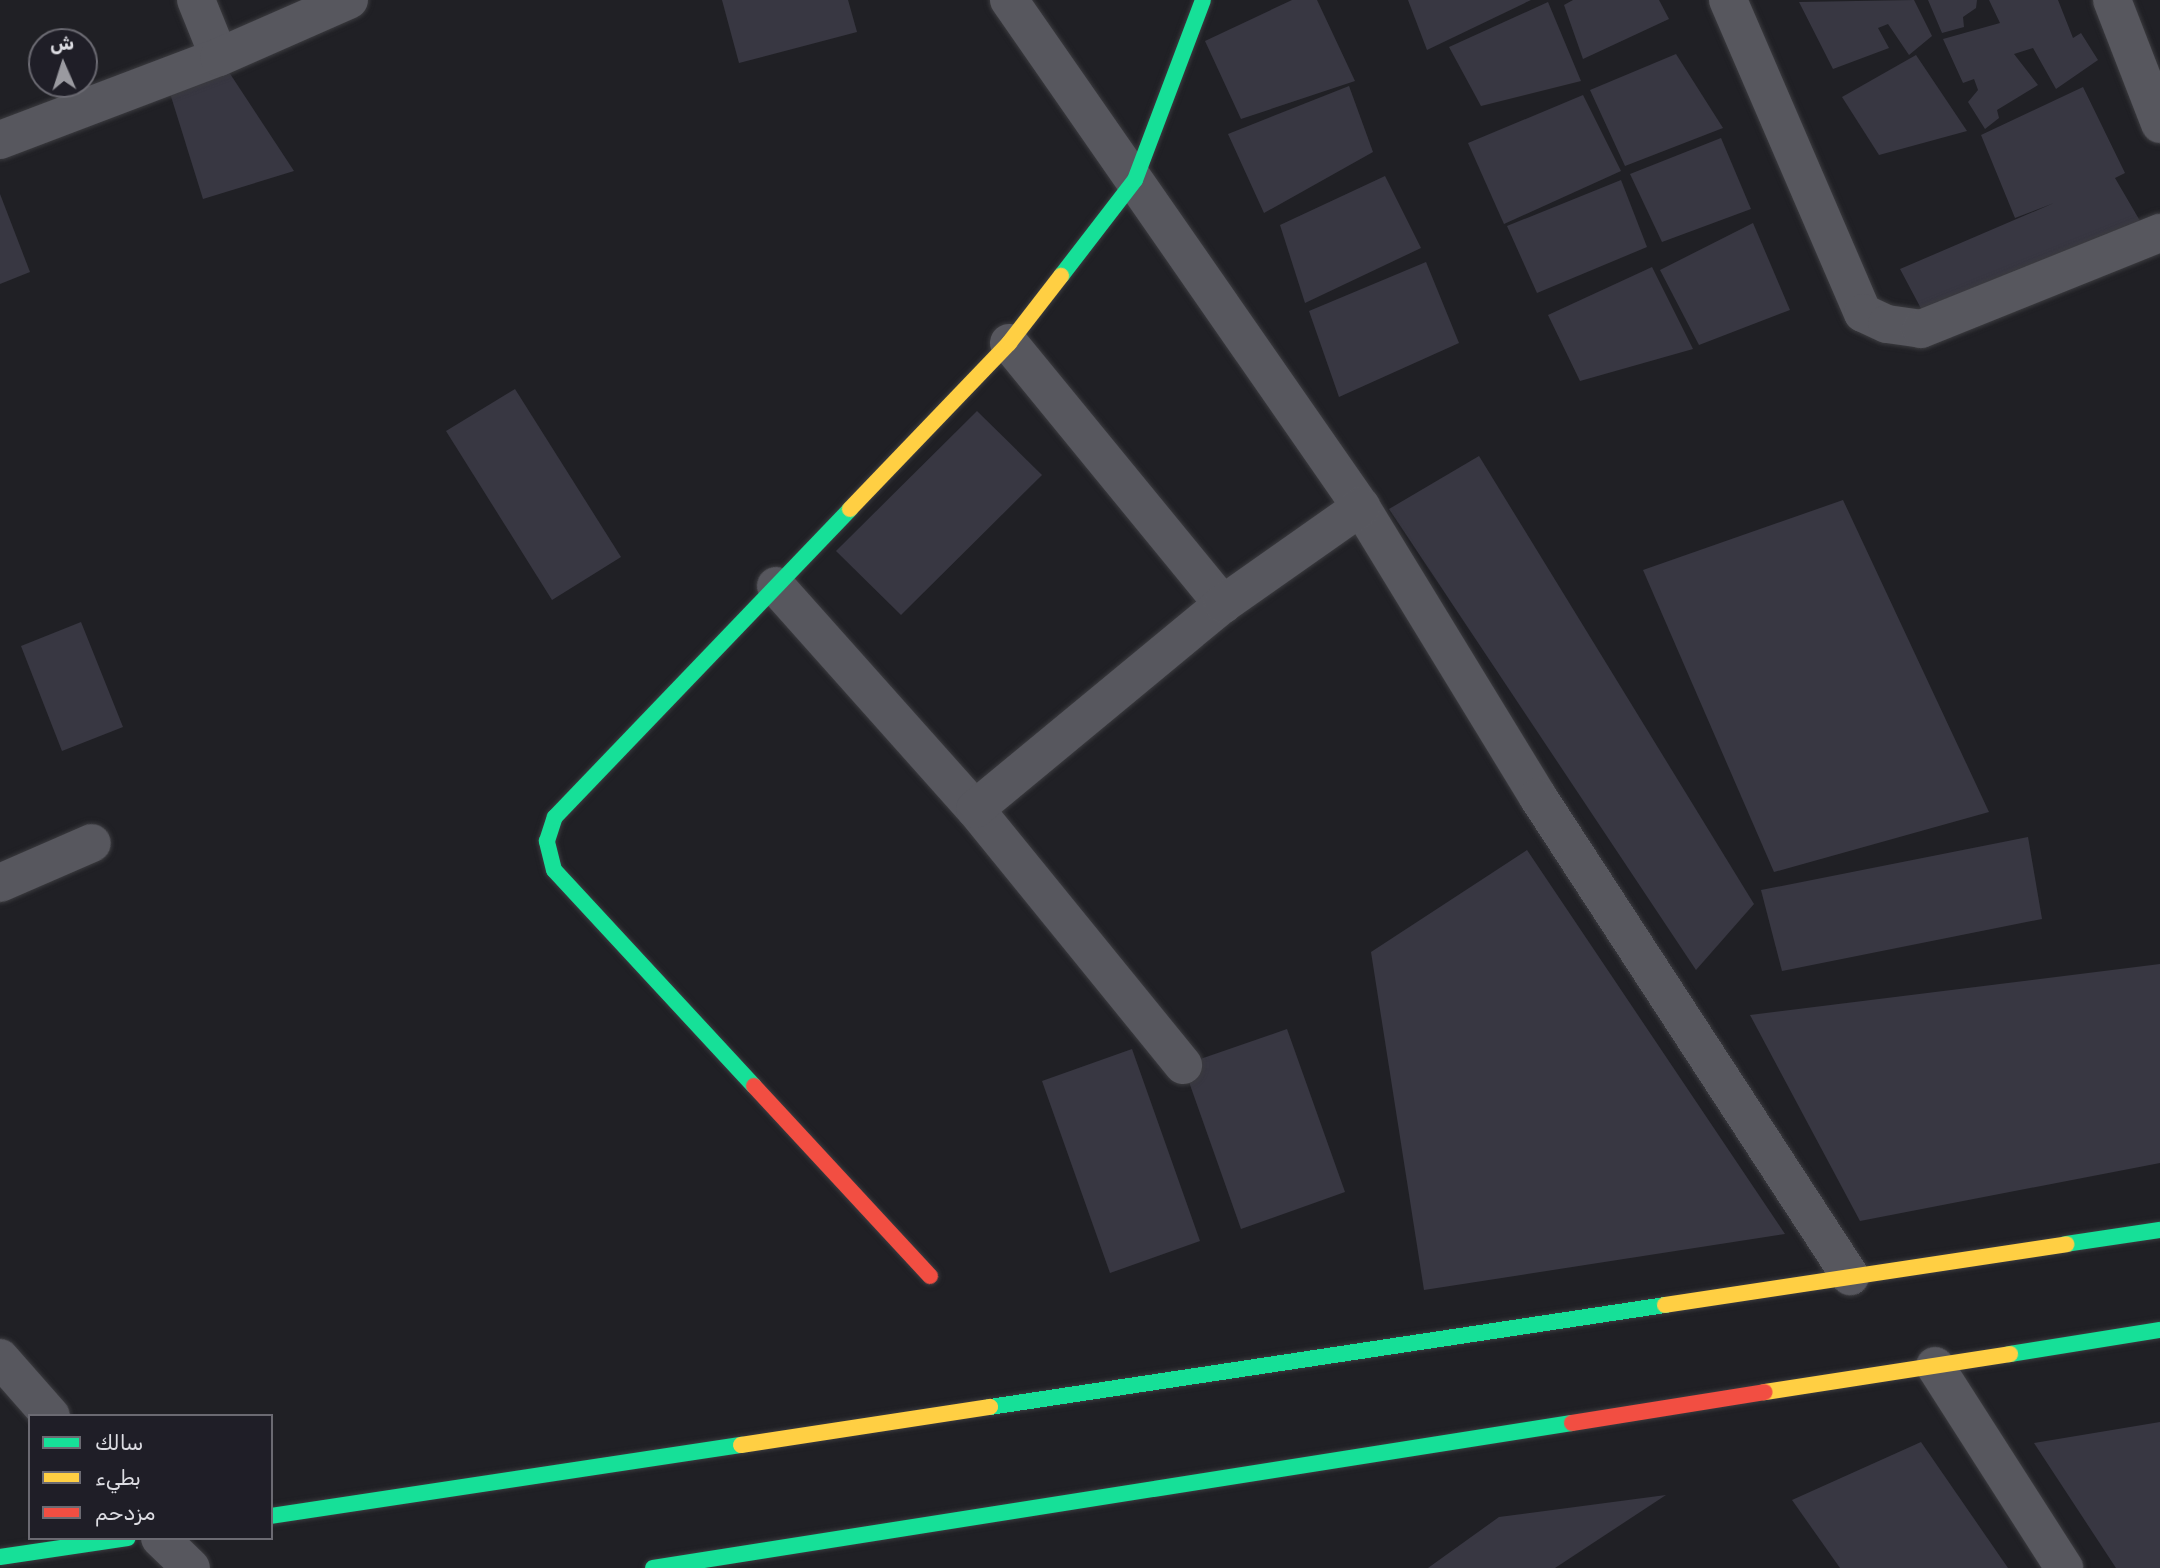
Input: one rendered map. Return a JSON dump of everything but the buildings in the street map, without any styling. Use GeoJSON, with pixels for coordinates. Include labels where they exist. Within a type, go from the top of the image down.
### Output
{"type":"FeatureCollection","features":[{"type":"Feature","properties":{"kind":"main road"},"geometry":{"type":"LineString","coordinates":[[930,1276],[554,870],[547,841],[555,817],[1009,343],[1135,180],[1203,0]]}},
{"type":"Feature","properties":{"kind":"main road"},"geometry":{"type":"LineString","coordinates":[[273,1516],[2160,1230]]}},
{"type":"Feature","properties":{"kind":"main road"},"geometry":{"type":"LineString","coordinates":[[653,1568],[2160,1330]]}},
{"type":"Feature","properties":{"kind":"main road"},"geometry":{"type":"LineString","coordinates":[[0,1557],[115,1540]]}},
{"type":"Feature","properties":{"kind":"street"},"geometry":{"type":"LineString","coordinates":[[196,0],[219,57]]}},
{"type":"Feature","properties":{"kind":"street"},"geometry":{"type":"LineString","coordinates":[[0,140],[219,57],[349,0]]}},
{"type":"Feature","properties":{"kind":"street"},"geometry":{"type":"LineString","coordinates":[[1009,0],[1361,507],[1538,797],[1850,1276]]}},
{"type":"Feature","properties":{"kind":"street"},"geometry":{"type":"LineString","coordinates":[[1728,0],[1863,313],[1887,324],[1921,329],[2160,233]]}},
{"type":"Feature","properties":{"kind":"street"},"geometry":{"type":"LineString","coordinates":[[2112,0],[2160,124]]}},
{"type":"Feature","properties":{"kind":"street"},"geometry":{"type":"LineString","coordinates":[[1009,343],[1223,604]]}},
{"type":"Feature","properties":{"kind":"street"},"geometry":{"type":"LineString","coordinates":[[975,809],[1223,604],[1361,507]]}},
{"type":"Feature","properties":{"kind":"street"},"geometry":{"type":"LineString","coordinates":[[776,586],[975,809],[1183,1065]]}},
{"type":"Feature","properties":{"kind":"street"},"geometry":{"type":"LineString","coordinates":[[0,883],[92,843]]}},
{"type":"Feature","properties":{"kind":"street"},"geometry":{"type":"LineString","coordinates":[[0,1358],[49,1414]]}},
{"type":"Feature","properties":{"kind":"street"},"geometry":{"type":"LineString","coordinates":[[1935,1366],[2064,1568]]}},
{"type":"Feature","properties":{"kind":"street"},"geometry":{"type":"LineString","coordinates":[[162,1540],[191,1568]]}},
{"type":"Feature","properties":{"kind":"traffic: fast"},"geometry":{"type":"LineString","coordinates":[[1061,276],[1135,180],[1203,0]]}},
{"type":"Feature","properties":{"kind":"traffic: fast"},"geometry":{"type":"LineString","coordinates":[[754,1086],[554,870],[547,841],[555,817],[850,509]]}},
{"type":"Feature","properties":{"kind":"traffic: fast"},"geometry":{"type":"LineString","coordinates":[[2066,1244],[2160,1230]]}},
{"type":"Feature","properties":{"kind":"traffic: fast"},"geometry":{"type":"LineString","coordinates":[[990,1407],[1665,1305]]}},
{"type":"Feature","properties":{"kind":"traffic: fast"},"geometry":{"type":"LineString","coordinates":[[2010,1354],[2160,1330]]}},
{"type":"Feature","properties":{"kind":"traffic: fast"},"geometry":{"type":"LineString","coordinates":[[653,1568],[1572,1423]]}},
{"type":"Feature","properties":{"kind":"traffic: fast"},"geometry":{"type":"LineString","coordinates":[[273,1516],[741,1445]]}},
{"type":"Feature","properties":{"kind":"traffic: fast"},"geometry":{"type":"LineString","coordinates":[[0,1557],[115,1540]]}},
{"type":"Feature","properties":{"kind":"traffic: slow"},"geometry":{"type":"LineString","coordinates":[[850,509],[1009,343],[1061,276]]}},
{"type":"Feature","properties":{"kind":"traffic: slow"},"geometry":{"type":"LineString","coordinates":[[1665,1305],[2066,1244]]}},
{"type":"Feature","properties":{"kind":"traffic: slow"},"geometry":{"type":"LineString","coordinates":[[1765,1392],[2010,1354]]}},
{"type":"Feature","properties":{"kind":"traffic: slow"},"geometry":{"type":"LineString","coordinates":[[741,1445],[990,1407]]}},
{"type":"Feature","properties":{"kind":"traffic: jam"},"geometry":{"type":"LineString","coordinates":[[754,1086],[930,1276]]}},
{"type":"Feature","properties":{"kind":"traffic: jam"},"geometry":{"type":"LineString","coordinates":[[1572,1423],[1765,1392]]}}]}
